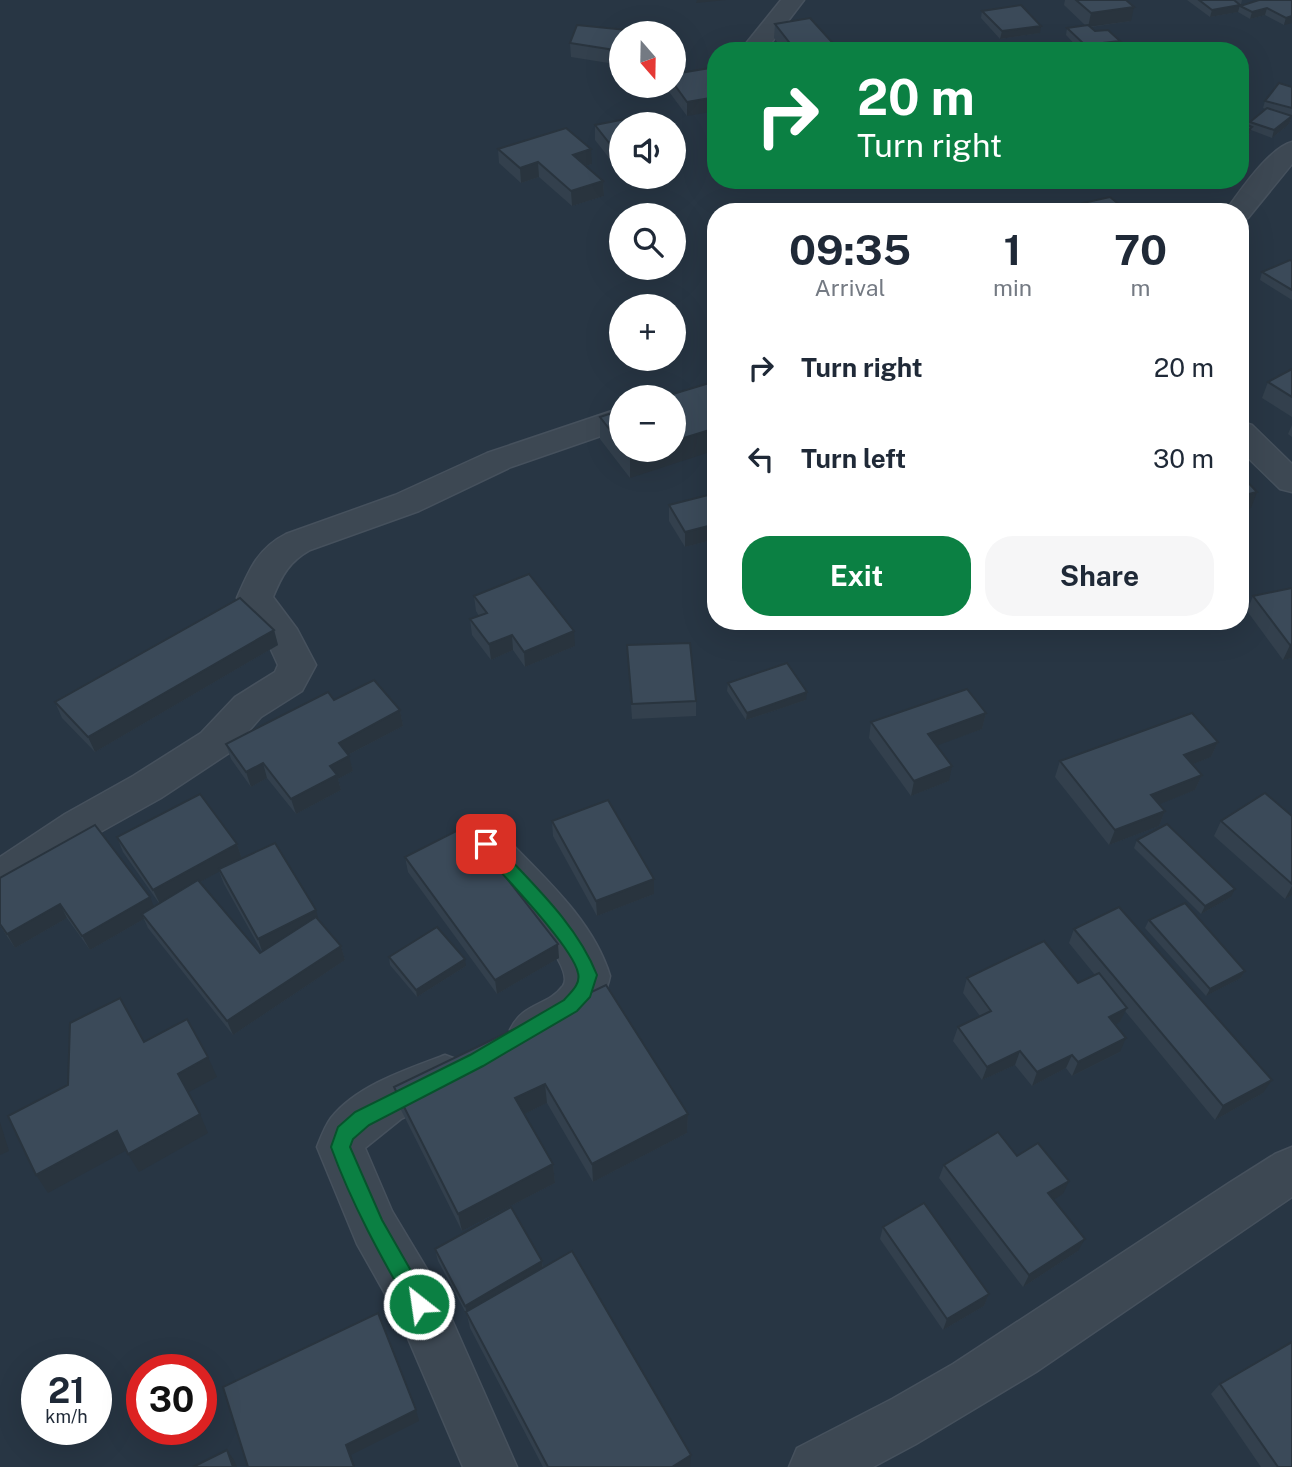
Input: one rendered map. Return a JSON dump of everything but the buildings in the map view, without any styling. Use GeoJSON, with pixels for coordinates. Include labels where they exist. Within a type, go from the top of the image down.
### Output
{"type":"FeatureCollection","features":[{"type":"Feature","properties":{"kind":"street"},"geometry":{"type":"LineString","coordinates":[[759,42],[793,0]]}},
{"type":"Feature","properties":{"kind":"street"},"geometry":{"type":"LineString","coordinates":[[1245,203],[1273,168],[1292,150]]}},
{"type":"Feature","properties":{"kind":"street"},"geometry":{"type":"LineString","coordinates":[[0,879],[79,825],[147,787],[215,743],[248,707],[289,681],[297,665],[284,638],[255,598],[269,565],[283,550],[312,535],[407,503],[499,460],[609,422]]}},
{"type":"Feature","properties":{"kind":"street"},"geometry":{"type":"LineString","coordinates":[[1249,441],[1292,481]]}},
{"type":"Feature","properties":{"kind":"street"},"geometry":{"type":"LineString","coordinates":[[486,844],[581,956],[588,975],[584,992],[570,1006],[493,1051],[362,1119],[345,1134],[341,1147],[374,1227],[419,1304],[490,1467]]}},
{"type":"Feature","properties":{"kind":"street"},"geometry":{"type":"LineString","coordinates":[[816,1467],[925,1410],[1128,1280],[1217,1216],[1292,1170]]}},
{"type":"Feature","properties":{"kind":"route"},"geometry":{"type":"LineString","coordinates":[[419,1304],[374,1227],[343,1156],[342,1139],[350,1128],[362,1119],[476,1060],[570,1006],[584,992],[588,975],[581,956],[564,933],[486,844]]}}]}
